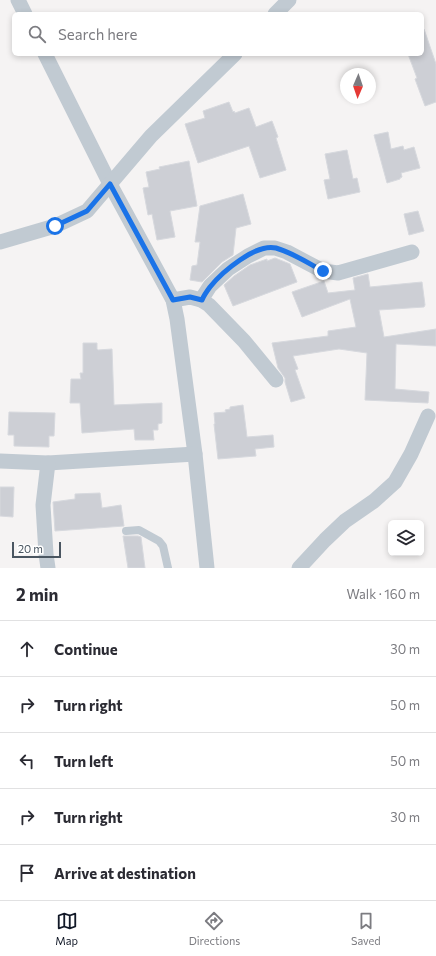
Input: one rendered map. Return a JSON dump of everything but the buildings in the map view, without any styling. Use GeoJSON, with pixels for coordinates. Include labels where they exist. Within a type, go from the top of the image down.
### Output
{"type":"FeatureCollection","features":[{"type":"Feature","properties":{"kind":"street"},"geometry":{"type":"LineString","coordinates":[[18,0],[24,12]]}},
{"type":"Feature","properties":{"kind":"street"},"geometry":{"type":"LineString","coordinates":[[277,12],[290,0]]}},
{"type":"Feature","properties":{"kind":"street"},"geometry":{"type":"LineString","coordinates":[[46,56],[110,184],[173,300],[177,319],[195,454],[207,568]]}},
{"type":"Feature","properties":{"kind":"street"},"geometry":{"type":"LineString","coordinates":[[0,242],[55,226],[87,211],[152,136],[233,56]]}},
{"type":"Feature","properties":{"kind":"street"},"geometry":{"type":"LineString","coordinates":[[202,300],[210,286],[228,269],[264,248],[275,248],[281,250],[323,271],[338,273],[412,252]]}},
{"type":"Feature","properties":{"kind":"street"},"geometry":{"type":"LineString","coordinates":[[173,300],[190,297],[210,304],[276,380]]}},
{"type":"Feature","properties":{"kind":"street"},"geometry":{"type":"LineString","coordinates":[[299,568],[345,521],[374,501],[395,482],[411,454],[428,416]]}},
{"type":"Feature","properties":{"kind":"street"},"geometry":{"type":"LineString","coordinates":[[0,462],[48,463],[195,454]]}},
{"type":"Feature","properties":{"kind":"street"},"geometry":{"type":"LineString","coordinates":[[48,463],[43,505],[48,568]]}},
{"type":"Feature","properties":{"kind":"lane"},"geometry":{"type":"LineString","coordinates":[[126,531],[139,530],[163,546],[168,568]]}},
{"type":"Feature","properties":{"kind":"route"},"geometry":{"type":"LineString","coordinates":[[55,226],[87,211],[110,184],[173,300],[190,297],[202,300],[210,286],[228,269],[264,248],[275,248],[287,252],[323,271]]}}]}
